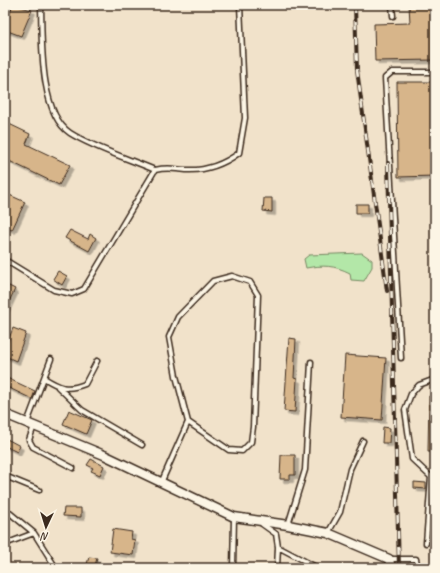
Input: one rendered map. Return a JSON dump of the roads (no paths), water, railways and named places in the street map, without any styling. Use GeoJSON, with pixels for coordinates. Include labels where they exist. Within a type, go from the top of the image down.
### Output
{"type":"FeatureCollection","features":[{"type":"Feature","properties":{"kind":"street"},"geometry":{"type":"LineString","coordinates":[[5,414],[104,455],[234,517],[328,533],[389,559],[391,568]]}},
{"type":"Feature","properties":{"kind":"lane"},"geometry":{"type":"LineString","coordinates":[[5,13],[9,5]]}},
{"type":"Feature","properties":{"kind":"lane"},"geometry":{"type":"LineString","coordinates":[[40,5],[48,98],[57,120],[69,132],[154,170],[169,167],[186,170],[204,169],[218,166],[240,153],[245,118],[240,5]]}},
{"type":"Feature","properties":{"kind":"lane"},"geometry":{"type":"LineString","coordinates":[[392,5],[393,16]]}},
{"type":"Feature","properties":{"kind":"lane"},"geometry":{"type":"LineString","coordinates":[[401,358],[386,78],[392,72],[435,72]]}},
{"type":"Feature","properties":{"kind":"lane"},"geometry":{"type":"LineString","coordinates":[[5,260],[54,290],[72,294],[84,289],[154,170]]}},
{"type":"Feature","properties":{"kind":"lane"},"geometry":{"type":"LineString","coordinates":[[161,483],[188,422],[176,376],[169,337],[178,317],[213,281],[232,276],[250,282],[258,295],[253,427],[251,442],[242,451],[229,450],[188,422]]}},
{"type":"Feature","properties":{"kind":"lane"},"geometry":{"type":"LineString","coordinates":[[51,359],[31,424],[29,440],[32,447],[73,468]]}},
{"type":"Feature","properties":{"kind":"lane"},"geometry":{"type":"LineString","coordinates":[[58,387],[73,389],[85,384],[97,361]]}},
{"type":"Feature","properties":{"kind":"lane"},"geometry":{"type":"LineString","coordinates":[[288,525],[305,470],[311,362]]}},
{"type":"Feature","properties":{"kind":"lane"},"geometry":{"type":"LineString","coordinates":[[44,378],[58,387],[82,410],[142,445]]}},
{"type":"Feature","properties":{"kind":"lane"},"geometry":{"type":"LineString","coordinates":[[426,543],[431,477],[412,459],[405,410],[411,394],[419,385],[435,379]]}},
{"type":"Feature","properties":{"kind":"lane"},"geometry":{"type":"LineString","coordinates":[[328,533],[340,512],[350,468],[363,441]]}},
{"type":"Feature","properties":{"kind":"lane"},"geometry":{"type":"LineString","coordinates":[[5,476],[39,490]]}},
{"type":"Feature","properties":{"kind":"lane"},"geometry":{"type":"LineString","coordinates":[[5,509],[34,533],[56,568]]}},
{"type":"Feature","properties":{"kind":"lane"},"geometry":{"type":"LineString","coordinates":[[234,568],[234,517],[266,526],[276,534],[278,547],[277,568]]}},
{"type":"Feature","properties":{"kind":"lane"},"geometry":{"type":"LineString","coordinates":[[5,544],[34,533]]}},
{"type":"Feature","properties":{"kind":"lane"},"geometry":{"type":"LineString","coordinates":[[278,547],[318,568]]}},
{"type":"Feature","properties":{"kind":"lane"},"geometry":{"type":"LineString","coordinates":[[389,559],[416,559],[418,568]]}},
{"type":"Feature","properties":{"kind":"railway"},"geometry":{"type":"LineString","coordinates":[[355,5],[357,70],[387,291]]}},
{"type":"Feature","properties":{"kind":"railway"},"geometry":{"type":"LineString","coordinates":[[388,163],[399,568]]}}]}
